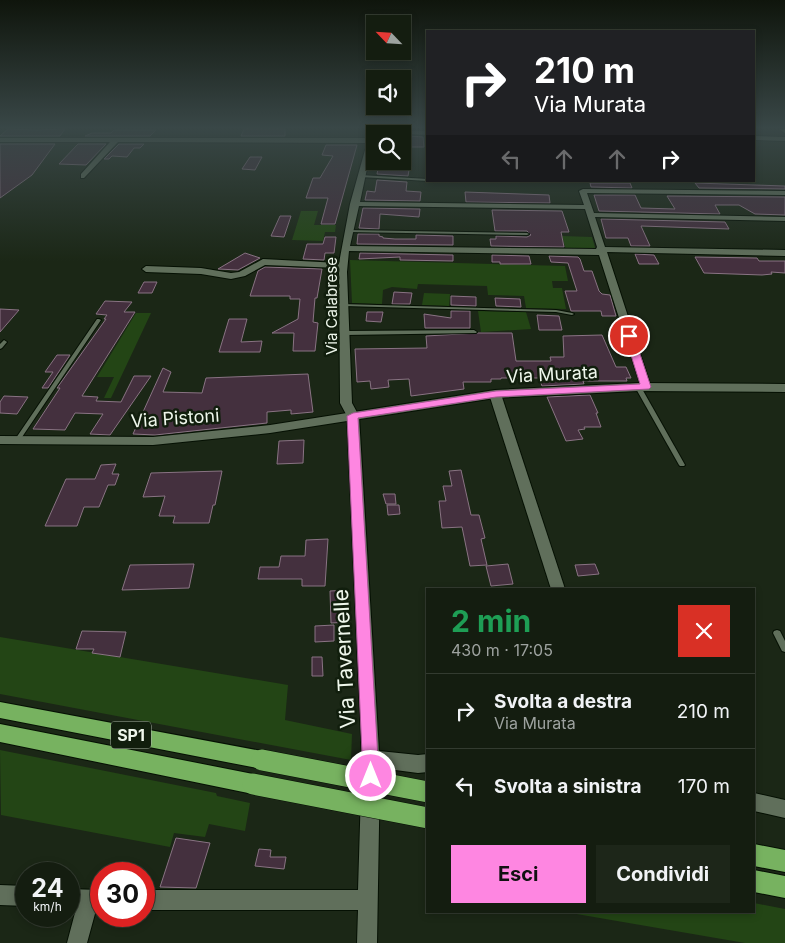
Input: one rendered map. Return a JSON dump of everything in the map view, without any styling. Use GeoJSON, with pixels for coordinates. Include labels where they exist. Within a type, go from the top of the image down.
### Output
{"type":"FeatureCollection","features":[{"type":"Feature","properties":{"kind":"highway","name":"SP1"},"geometry":{"type":"LineString","coordinates":[[0,710],[426,792]]}},
{"type":"Feature","properties":{"kind":"highway","name":"SP1"},"geometry":{"type":"LineString","coordinates":[[0,734],[426,818]]}},
{"type":"Feature","properties":{"kind":"highway"},"geometry":{"type":"LineString","coordinates":[[755,855],[785,862]]}},
{"type":"Feature","properties":{"kind":"highway"},"geometry":{"type":"LineString","coordinates":[[755,881],[785,887]]}},
{"type":"Feature","properties":{"kind":"street"},"geometry":{"type":"LineString","coordinates":[[84,176],[87,173]]}},
{"type":"Feature","properties":{"kind":"street","name":"Via Calabrese"},"geometry":{"type":"LineString","coordinates":[[353,416],[346,403],[343,266],[348,231],[362,173]]}},
{"type":"Feature","properties":{"kind":"street"},"geometry":{"type":"LineString","coordinates":[[642,387],[584,190],[785,193]]}},
{"type":"Feature","properties":{"kind":"street"},"geometry":{"type":"LineString","coordinates":[[354,204],[785,219]]}},
{"type":"Feature","properties":{"kind":"street"},"geometry":{"type":"LineString","coordinates":[[345,248],[785,253]]}},
{"type":"Feature","properties":{"kind":"street"},"geometry":{"type":"LineString","coordinates":[[146,269],[201,271],[231,276],[242,274],[264,262],[343,266]]}},
{"type":"Feature","properties":{"kind":"street","name":"Via Murata"},"geometry":{"type":"LineString","coordinates":[[353,416],[496,394],[642,387],[785,388]]}},
{"type":"Feature","properties":{"kind":"street"},"geometry":{"type":"LineString","coordinates":[[496,394],[558,588]]}},
{"type":"Feature","properties":{"kind":"street","name":"Via Pistoni"},"geometry":{"type":"LineString","coordinates":[[0,440],[153,441],[270,429],[353,416]]}},
{"type":"Feature","properties":{"kind":"street","name":"Via Tavernelle"},"geometry":{"type":"LineString","coordinates":[[353,416],[371,759],[367,943]]}},
{"type":"Feature","properties":{"kind":"street"},"geometry":{"type":"LineString","coordinates":[[371,759],[426,763]]}},
{"type":"Feature","properties":{"kind":"street"},"geometry":{"type":"LineString","coordinates":[[755,802],[785,809]]}},
{"type":"Feature","properties":{"kind":"street"},"geometry":{"type":"LineString","coordinates":[[0,895],[15,896]]}},
{"type":"Feature","properties":{"kind":"street"},"geometry":{"type":"LineString","coordinates":[[77,943],[86,900]]}},
{"type":"Feature","properties":{"kind":"street"},"geometry":{"type":"LineString","coordinates":[[155,900],[368,900]]}},
{"type":"Feature","properties":{"kind":"lane"},"geometry":{"type":"LineString","coordinates":[[361,176],[426,180]]}},
{"type":"Feature","properties":{"kind":"lane"},"geometry":{"type":"LineString","coordinates":[[348,231],[527,234]]}},
{"type":"Feature","properties":{"kind":"lane"},"geometry":{"type":"LineString","coordinates":[[344,305],[556,311],[572,314]]}},
{"type":"Feature","properties":{"kind":"lane"},"geometry":{"type":"LineString","coordinates":[[18,439],[99,320]]}},
{"type":"Feature","properties":{"kind":"lane"},"geometry":{"type":"LineString","coordinates":[[344,333],[474,332]]}},
{"type":"Feature","properties":{"kind":"lane"},"geometry":{"type":"LineString","coordinates":[[642,387],[682,465]]}},
{"type":"Feature","properties":{"kind":"lane"},"geometry":{"type":"LineString","coordinates":[[777,633],[785,649]]}},
{"type":"Feature","properties":{"kind":"green space"},"geometry":{"type":"Polygon","coordinates":[[[301,211],[318,211],[314,225],[336,225],[335,232],[325,232],[323,241],[292,240],[301,211]]]}},
{"type":"Feature","properties":{"kind":"green space"},"geometry":{"type":"Polygon","coordinates":[[[562,236],[592,237],[596,251],[566,250],[562,236]]]}},
{"type":"Feature","properties":{"kind":"green space"},"geometry":{"type":"Polygon","coordinates":[[[350,260],[565,266],[568,281],[552,281],[553,288],[562,288],[566,309],[526,308],[524,296],[488,295],[487,286],[418,284],[417,289],[392,287],[383,290],[382,304],[352,303],[350,260]]]}},
{"type":"Feature","properties":{"kind":"green space"},"geometry":{"type":"Polygon","coordinates":[[[424,293],[450,294],[449,306],[422,305],[424,293]]]}},
{"type":"Feature","properties":{"kind":"green space"},"geometry":{"type":"Polygon","coordinates":[[[478,311],[526,312],[531,329],[481,332],[478,311]]]}},
{"type":"Feature","properties":{"kind":"green space"},"geometry":{"type":"Polygon","coordinates":[[[136,313],[151,313],[111,398],[104,398],[114,377],[97,377],[136,313]]]}},
{"type":"Feature","properties":{"kind":"green space"},"geometry":{"type":"Polygon","coordinates":[[[0,637],[288,685],[285,720],[352,734],[351,760],[0,694],[0,637]]]}},
{"type":"Feature","properties":{"kind":"green space"},"geometry":{"type":"Polygon","coordinates":[[[0,750],[216,793],[217,796],[250,803],[245,831],[209,824],[205,837],[174,833],[170,847],[1,815],[0,750]]]}},
{"type":"Feature","properties":{"kind":"green space"},"geometry":{"type":"Polygon","coordinates":[[[755,903],[785,909],[785,943],[745,943],[571,913],[755,913],[755,903]]]}},
{"type":"Feature","properties":{"kind":"building"},"geometry":{"type":"Polygon","coordinates":[[[0,173],[33,173],[32,175],[0,198],[0,173]]]}},
{"type":"Feature","properties":{"kind":"building"},"geometry":{"type":"Polygon","coordinates":[[[323,173],[349,173],[335,224],[321,224],[328,198],[306,198],[313,178],[320,178],[323,173]]]}},
{"type":"Feature","properties":{"kind":"building"},"geometry":{"type":"Polygon","coordinates":[[[408,173],[408,176],[377,174],[408,173]]]}},
{"type":"Feature","properties":{"kind":"building"},"geometry":{"type":"Polygon","coordinates":[[[377,180],[407,182],[406,191],[421,192],[420,201],[365,200],[367,191],[375,192],[377,180]]]}},
{"type":"Feature","properties":{"kind":"building"},"geometry":{"type":"Polygon","coordinates":[[[590,183],[630,183],[632,188],[591,187],[590,183]]]}},
{"type":"Feature","properties":{"kind":"building"},"geometry":{"type":"Polygon","coordinates":[[[695,183],[785,186],[785,189],[699,188],[695,183]]]}},
{"type":"Feature","properties":{"kind":"building"},"geometry":{"type":"Polygon","coordinates":[[[465,192],[549,195],[550,203],[466,202],[465,192]]]}},
{"type":"Feature","properties":{"kind":"building"},"geometry":{"type":"Polygon","coordinates":[[[594,195],[635,195],[641,208],[675,209],[667,196],[785,197],[785,215],[755,214],[739,205],[715,205],[720,214],[599,211],[594,195]]]}},
{"type":"Feature","properties":{"kind":"building"},"geometry":{"type":"Polygon","coordinates":[[[363,208],[420,209],[419,217],[380,214],[379,229],[359,228],[363,208]]]}},
{"type":"Feature","properties":{"kind":"building"},"geometry":{"type":"Polygon","coordinates":[[[492,210],[562,211],[569,232],[561,232],[564,247],[491,246],[490,239],[496,239],[496,236],[527,237],[531,235],[527,231],[495,231],[492,210]]]}},
{"type":"Feature","properties":{"kind":"building"},"geometry":{"type":"Polygon","coordinates":[[[280,216],[291,216],[284,237],[271,236],[280,216]]]}},
{"type":"Feature","properties":{"kind":"building"},"geometry":{"type":"Polygon","coordinates":[[[601,219],[725,222],[729,229],[641,226],[650,246],[631,246],[628,238],[606,238],[601,219]]]}},
{"type":"Feature","properties":{"kind":"building"},"geometry":{"type":"Polygon","coordinates":[[[358,234],[379,234],[383,238],[395,239],[416,239],[416,235],[453,236],[453,245],[357,244],[358,234]]]}},
{"type":"Feature","properties":{"kind":"building"},"geometry":{"type":"Polygon","coordinates":[[[325,237],[336,237],[334,253],[325,253],[324,260],[303,259],[307,244],[323,244],[325,237]]]}},
{"type":"Feature","properties":{"kind":"building"},"geometry":{"type":"Polygon","coordinates":[[[245,253],[260,258],[238,270],[218,269],[245,253]]]}},
{"type":"Feature","properties":{"kind":"building"},"geometry":{"type":"Polygon","coordinates":[[[360,253],[453,255],[453,261],[400,260],[400,257],[359,259],[360,253]]]}},
{"type":"Feature","properties":{"kind":"building"},"geometry":{"type":"Polygon","coordinates":[[[635,254],[654,255],[659,264],[639,264],[635,254]]]}},
{"type":"Feature","properties":{"kind":"building"},"geometry":{"type":"Polygon","coordinates":[[[492,255],[529,256],[531,264],[500,264],[500,262],[492,262],[492,255]]]}},
{"type":"Feature","properties":{"kind":"building"},"geometry":{"type":"Polygon","coordinates":[[[549,256],[578,257],[584,271],[592,271],[599,291],[602,294],[610,295],[616,316],[602,316],[601,311],[571,311],[565,291],[577,291],[568,263],[551,262],[549,256]]]}},
{"type":"Feature","properties":{"kind":"building"},"geometry":{"type":"Polygon","coordinates":[[[695,257],[757,258],[759,261],[785,261],[785,273],[771,272],[772,274],[762,275],[704,273],[695,257]]]}},
{"type":"Feature","properties":{"kind":"building"},"geometry":{"type":"Polygon","coordinates":[[[265,267],[322,269],[317,298],[315,298],[313,322],[318,323],[315,351],[293,351],[294,333],[272,333],[298,319],[300,299],[290,299],[290,296],[250,296],[258,271],[265,267]]]}},
{"type":"Feature","properties":{"kind":"building"},"geometry":{"type":"Polygon","coordinates":[[[144,282],[157,282],[152,293],[138,293],[144,282]]]}},
{"type":"Feature","properties":{"kind":"building"},"geometry":{"type":"Polygon","coordinates":[[[394,292],[412,293],[410,304],[392,304],[394,292]]]}},
{"type":"Feature","properties":{"kind":"building"},"geometry":{"type":"Polygon","coordinates":[[[451,296],[476,297],[476,306],[451,305],[451,296]]]}},
{"type":"Feature","properties":{"kind":"building"},"geometry":{"type":"Polygon","coordinates":[[[495,298],[520,299],[521,307],[496,306],[495,298]]]}},
{"type":"Feature","properties":{"kind":"building"},"geometry":{"type":"Polygon","coordinates":[[[105,301],[132,302],[124,312],[135,312],[82,396],[98,397],[96,401],[121,402],[134,376],[151,376],[110,435],[90,434],[103,414],[75,413],[65,430],[33,429],[60,388],[57,388],[106,319],[104,319],[107,315],[96,314],[105,301]]]}},
{"type":"Feature","properties":{"kind":"building"},"geometry":{"type":"Polygon","coordinates":[[[0,309],[19,310],[0,332],[0,309]]]}},
{"type":"Feature","properties":{"kind":"building"},"geometry":{"type":"Polygon","coordinates":[[[451,311],[470,311],[470,328],[425,328],[424,314],[451,318],[451,311]]]}},
{"type":"Feature","properties":{"kind":"building"},"geometry":{"type":"Polygon","coordinates":[[[367,312],[383,312],[381,322],[366,321],[367,312]]]}},
{"type":"Feature","properties":{"kind":"building"},"geometry":{"type":"Polygon","coordinates":[[[537,315],[559,316],[562,330],[539,330],[537,315]]]}},
{"type":"Feature","properties":{"kind":"building"},"geometry":{"type":"Polygon","coordinates":[[[229,319],[247,319],[241,342],[262,341],[260,352],[219,352],[229,319]]]}},
{"type":"Feature","properties":{"kind":"building"},"geometry":{"type":"Polygon","coordinates":[[[512,333],[516,361],[551,361],[550,357],[564,357],[563,336],[602,335],[616,367],[626,367],[631,378],[626,378],[627,381],[583,381],[584,384],[542,386],[539,378],[501,378],[491,379],[491,382],[463,382],[464,389],[411,396],[409,379],[388,380],[389,387],[371,389],[370,381],[357,382],[355,349],[427,348],[426,336],[512,333]]]}},
{"type":"Feature","properties":{"kind":"building"},"geometry":{"type":"Polygon","coordinates":[[[57,355],[70,355],[48,388],[42,388],[53,372],[45,372],[57,355]]]}},
{"type":"Feature","properties":{"kind":"building"},"geometry":{"type":"Polygon","coordinates":[[[163,368],[171,372],[163,392],[202,393],[206,378],[308,374],[313,412],[291,414],[291,410],[267,412],[267,423],[155,435],[133,434],[163,368]]]}},
{"type":"Feature","properties":{"kind":"building"},"geometry":{"type":"Polygon","coordinates":[[[590,395],[598,413],[596,413],[601,427],[584,427],[585,429],[578,430],[583,439],[566,441],[547,397],[590,395]]]}},
{"type":"Feature","properties":{"kind":"building"},"geometry":{"type":"Polygon","coordinates":[[[4,396],[28,397],[17,414],[0,413],[0,402],[4,396]]]}},
{"type":"Feature","properties":{"kind":"building"},"geometry":{"type":"Polygon","coordinates":[[[304,440],[303,463],[277,464],[279,441],[304,440]]]}},
{"type":"Feature","properties":{"kind":"building"},"geometry":{"type":"Polygon","coordinates":[[[116,464],[112,474],[119,474],[115,485],[108,485],[99,507],[84,507],[77,526],[45,526],[66,479],[95,479],[101,465],[116,464]]]}},
{"type":"Feature","properties":{"kind":"building"},"geometry":{"type":"Polygon","coordinates":[[[461,470],[471,515],[479,515],[485,538],[481,539],[487,565],[470,566],[462,527],[442,528],[439,501],[446,501],[443,486],[452,486],[449,471],[461,470]]]}},
{"type":"Feature","properties":{"kind":"building"},"geometry":{"type":"Polygon","coordinates":[[[222,471],[209,523],[173,523],[175,516],[159,516],[165,496],[143,497],[151,473],[222,471]]]}},
{"type":"Feature","properties":{"kind":"building"},"geometry":{"type":"Polygon","coordinates":[[[383,494],[395,494],[396,504],[386,504],[383,494]]]}},
{"type":"Feature","properties":{"kind":"building"},"geometry":{"type":"Polygon","coordinates":[[[387,505],[399,505],[400,514],[388,515],[387,505]]]}},
{"type":"Feature","properties":{"kind":"building"},"geometry":{"type":"Polygon","coordinates":[[[328,539],[325,586],[302,586],[302,579],[258,579],[260,567],[279,567],[281,556],[305,556],[306,540],[328,539]]]}},
{"type":"Feature","properties":{"kind":"building"},"geometry":{"type":"Polygon","coordinates":[[[194,564],[189,588],[122,590],[130,565],[194,564]]]}},
{"type":"Feature","properties":{"kind":"building"},"geometry":{"type":"Polygon","coordinates":[[[508,564],[513,584],[491,586],[486,566],[508,564]]]}},
{"type":"Feature","properties":{"kind":"building"},"geometry":{"type":"Polygon","coordinates":[[[595,564],[599,574],[578,576],[575,565],[595,564]]]}},
{"type":"Feature","properties":{"kind":"building"},"geometry":{"type":"Polygon","coordinates":[[[348,590],[350,622],[331,623],[330,591],[348,590]]]}},
{"type":"Feature","properties":{"kind":"building"},"geometry":{"type":"Polygon","coordinates":[[[334,625],[334,641],[315,642],[315,626],[334,625]]]}},
{"type":"Feature","properties":{"kind":"building"},"geometry":{"type":"Polygon","coordinates":[[[82,631],[126,632],[120,657],[92,653],[94,649],[76,649],[82,631]]]}},
{"type":"Feature","properties":{"kind":"building"},"geometry":{"type":"Polygon","coordinates":[[[312,657],[322,657],[323,676],[312,676],[312,657]]]}},
{"type":"Feature","properties":{"kind":"building"},"geometry":{"type":"Polygon","coordinates":[[[176,838],[210,843],[196,888],[160,887],[176,838]]]}},
{"type":"Feature","properties":{"kind":"building"},"geometry":{"type":"Polygon","coordinates":[[[259,849],[271,850],[270,857],[286,857],[284,869],[255,866],[259,849]]]}},
{"type":"Feature","properties":{"kind":"route"},"geometry":{"type":"LineString","coordinates":[[371,776],[353,416],[496,394],[646,387],[629,336]]}}]}
